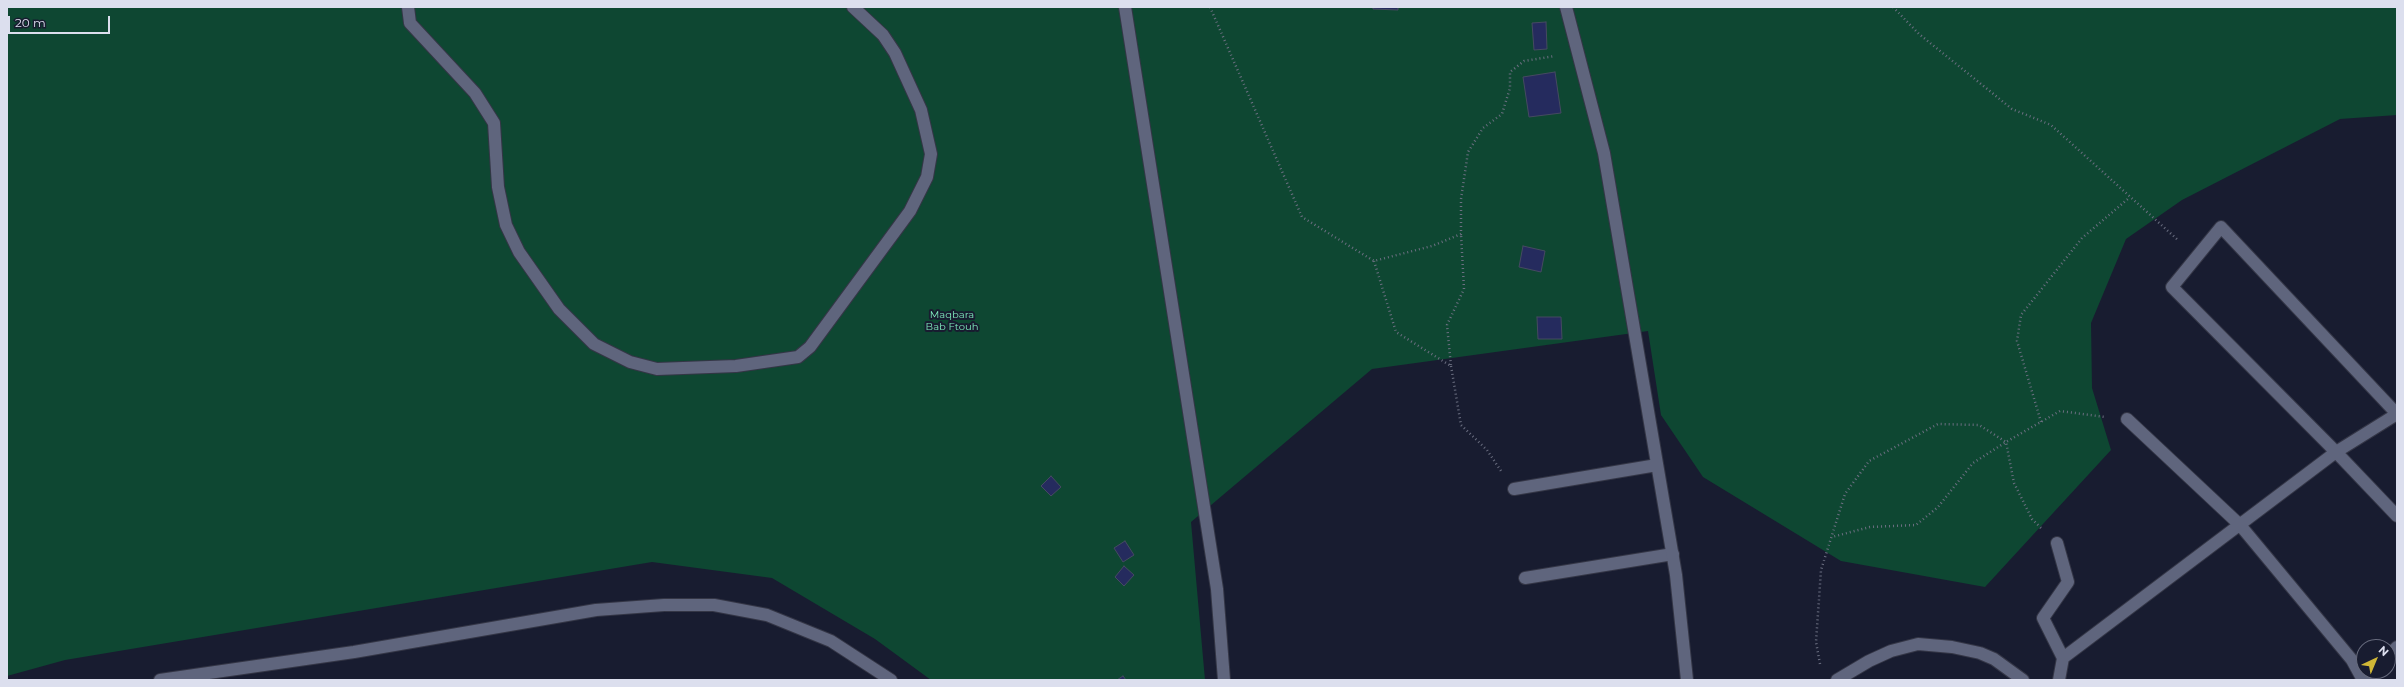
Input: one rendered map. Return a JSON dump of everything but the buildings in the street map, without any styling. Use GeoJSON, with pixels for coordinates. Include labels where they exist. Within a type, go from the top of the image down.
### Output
{"type":"FeatureCollection","features":[{"type":"Feature","properties":{"kind":"street"},"geometry":{"type":"LineString","coordinates":[[408,7],[410,23],[476,93],[494,123],[498,187],[506,225],[519,252],[559,310],[594,344],[630,362],[657,369],[736,366],[798,357],[810,347],[910,211],[927,177],[931,154],[921,110],[895,54],[883,35],[852,7]]}},
{"type":"Feature","properties":{"kind":"street"},"geometry":{"type":"LineString","coordinates":[[1125,7],[1214,566],[1224,680]]}},
{"type":"Feature","properties":{"kind":"street"},"geometry":{"type":"LineString","coordinates":[[1566,7],[1604,154],[1672,554],[1686,680]]}},
{"type":"Feature","properties":{"kind":"street"},"geometry":{"type":"LineString","coordinates":[[2059,680],[2064,658],[2336,452],[2397,414],[2221,228],[2172,287],[2336,452],[2397,516]]}},
{"type":"Feature","properties":{"kind":"street"},"geometry":{"type":"LineString","coordinates":[[2127,420],[2240,525],[2352,660],[2363,680]]}},
{"type":"Feature","properties":{"kind":"street"},"geometry":{"type":"LineString","coordinates":[[1514,489],[1657,465]]}},
{"type":"Feature","properties":{"kind":"street"},"geometry":{"type":"LineString","coordinates":[[2058,543],[2068,582],[2043,618],[2064,658]]}},
{"type":"Feature","properties":{"kind":"street"},"geometry":{"type":"LineString","coordinates":[[1525,578],[1672,554]]}},
{"type":"Feature","properties":{"kind":"street"},"geometry":{"type":"LineString","coordinates":[[160,680],[354,652],[596,610],[664,605],[714,605],[767,615],[806,630],[831,641],[891,680]]}},
{"type":"Feature","properties":{"kind":"street"},"geometry":{"type":"LineString","coordinates":[[1837,680],[1869,661],[1891,651],[1918,644],[1952,646],[1980,653],[1994,659],[2023,680]]}},
{"type":"Feature","properties":{"kind":"path"},"geometry":{"type":"LineString","coordinates":[[1210,7],[1302,217],[1374,261],[1396,332],[1451,366]]}},
{"type":"Feature","properties":{"kind":"path"},"geometry":{"type":"LineString","coordinates":[[1893,7],[1919,34],[2012,109],[2051,125],[2197,257]]}},
{"type":"Feature","properties":{"kind":"path"},"geometry":{"type":"LineString","coordinates":[[1514,489],[1487,450],[1461,425],[1451,366],[1447,325],[1464,289],[1461,199],[1468,152],[1482,128],[1502,114],[1510,88],[1510,72],[1524,61],[1578,52]]}},
{"type":"Feature","properties":{"kind":"path"},"geometry":{"type":"LineString","coordinates":[[2041,422],[2017,341],[2021,314],[2082,238],[2130,198]]}},
{"type":"Feature","properties":{"kind":"path"},"geometry":{"type":"LineString","coordinates":[[1374,261],[1432,246],[1461,234]]}},
{"type":"Feature","properties":{"kind":"path"},"geometry":{"type":"LineString","coordinates":[[1832,536],[1870,526],[1916,525],[1938,507],[1973,463],[2060,411],[2127,420]]}},
{"type":"Feature","properties":{"kind":"path"},"geometry":{"type":"LineString","coordinates":[[1821,672],[1816,642],[1821,570],[1845,494],[1869,461],[1876,457],[1938,424],[1979,425],[2006,442],[2014,483],[2032,520],[2058,543]]}},
{"type":"Feature","properties":{"kind":"green space","name":"Maqbara Bab Ftouh"},"geometry":{"type":"Polygon","coordinates":[[[7,7],[2397,7],[2397,115],[2340,119],[2182,200],[2126,239],[2091,323],[2092,388],[2111,450],[1985,587],[1841,561],[1703,477],[1661,415],[1648,331],[1372,369],[1191,522],[1205,680],[931,680],[875,639],[772,578],[652,562],[65,660],[7,676],[7,7]]]}}]}
